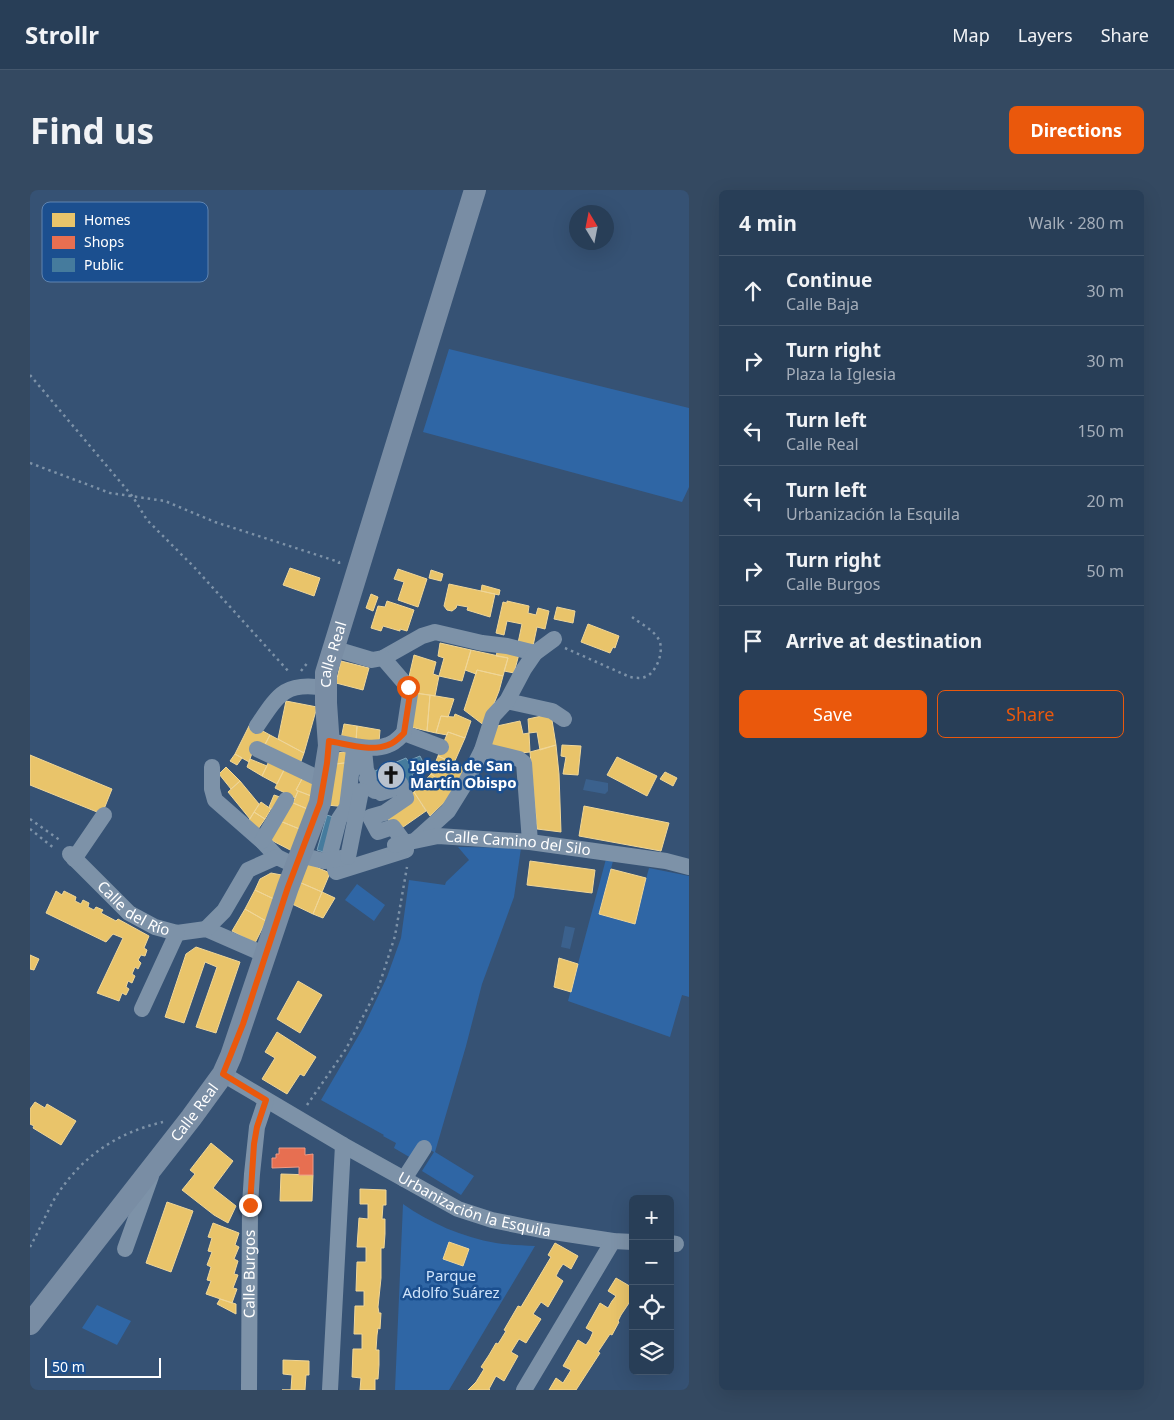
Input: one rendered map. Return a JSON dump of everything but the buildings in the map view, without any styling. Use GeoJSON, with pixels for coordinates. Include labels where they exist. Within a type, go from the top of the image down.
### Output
{"type":"FeatureCollection","features":[{"type":"Feature","properties":{"kind":"street","name":"Calle Real"},"geometry":{"type":"LineString","coordinates":[[30,1324],[155,1165],[223,1074],[243,1024],[266,955],[291,860],[320,803],[329,741],[325,688],[326,673],[332,648],[370,532],[475,190]]}},
{"type":"Feature","properties":{"kind":"street"},"geometry":{"type":"LineString","coordinates":[[332,648],[372,660],[383,658],[422,636],[435,632],[535,653]]}},
{"type":"Feature","properties":{"kind":"street"},"geometry":{"type":"LineString","coordinates":[[361,748],[354,750],[347,807],[340,819],[330,854],[336,872],[406,850],[411,841],[448,811],[466,782],[482,750],[494,716],[507,701],[535,653],[552,640]]}},
{"type":"Feature","properties":{"kind":"street"},"geometry":{"type":"LineString","coordinates":[[329,741],[361,748],[375,748],[394,743],[404,733],[410,694],[408,687],[383,658]]}},
{"type":"Feature","properties":{"kind":"street"},"geometry":{"type":"LineString","coordinates":[[257,726],[270,707],[286,690],[304,686],[325,688]]}},
{"type":"Feature","properties":{"kind":"street"},"geometry":{"type":"LineString","coordinates":[[507,701],[552,711],[564,719]]}},
{"type":"Feature","properties":{"kind":"street"},"geometry":{"type":"LineString","coordinates":[[404,733],[441,747]]}},
{"type":"Feature","properties":{"kind":"street"},"geometry":{"type":"LineString","coordinates":[[361,748],[364,750],[366,770],[369,777],[367,779],[372,790],[376,791],[379,789],[381,793],[390,790],[389,787],[400,783],[406,798],[384,813],[370,817],[378,832],[393,827],[411,841]]}},
{"type":"Feature","properties":{"kind":"street"},"geometry":{"type":"LineString","coordinates":[[348,857],[362,786],[361,748]]}},
{"type":"Feature","properties":{"kind":"street"},"geometry":{"type":"LineString","coordinates":[[257,750],[324,782]]}},
{"type":"Feature","properties":{"kind":"street"},"geometry":{"type":"LineString","coordinates":[[482,750],[519,759],[524,763],[530,842]]}},
{"type":"Feature","properties":{"kind":"street"},"geometry":{"type":"LineString","coordinates":[[212,768],[212,789],[215,800],[262,842],[291,860]]}},
{"type":"Feature","properties":{"kind":"street"},"geometry":{"type":"LineString","coordinates":[[262,842],[286,800]]}},
{"type":"Feature","properties":{"kind":"street"},"geometry":{"type":"LineString","coordinates":[[72,857],[104,815]]}},
{"type":"Feature","properties":{"kind":"street","name":"Calle Camino del Silo"},"geometry":{"type":"LineString","coordinates":[[332,860],[438,836],[530,842],[666,861],[689,867]]}},
{"type":"Feature","properties":{"kind":"street","name":"Calle del Río"},"geometry":{"type":"LineString","coordinates":[[72,857],[129,913],[155,927],[177,933],[206,930],[266,955]]}},
{"type":"Feature","properties":{"kind":"street"},"geometry":{"type":"LineString","coordinates":[[206,930],[224,911],[248,870],[291,860],[332,860]]}},
{"type":"Feature","properties":{"kind":"street"},"geometry":{"type":"LineString","coordinates":[[142,1009],[177,933]]}},
{"type":"Feature","properties":{"kind":"street","name":"Urbanización la Esquila"},"geometry":{"type":"LineString","coordinates":[[223,1074],[445,1203],[478,1216],[541,1230],[629,1242]]}},
{"type":"Feature","properties":{"kind":"street","name":"Calle Burgos"},"geometry":{"type":"LineString","coordinates":[[248,1390],[251,1182],[257,1127],[266,1100]]}},
{"type":"Feature","properties":{"kind":"street"},"geometry":{"type":"LineString","coordinates":[[330,1390],[343,1145]]}},
{"type":"Feature","properties":{"kind":"street"},"geometry":{"type":"LineString","coordinates":[[404,1179],[424,1148]]}},
{"type":"Feature","properties":{"kind":"street"},"geometry":{"type":"LineString","coordinates":[[125,1249],[155,1165]]}},
{"type":"Feature","properties":{"kind":"street"},"geometry":{"type":"LineString","coordinates":[[524,1390],[613,1241]]}},
{"type":"Feature","properties":{"kind":"path"},"geometry":{"type":"LineString","coordinates":[[30,375],[133,497],[147,520],[194,568],[294,679]]}},
{"type":"Feature","properties":{"kind":"path"},"geometry":{"type":"LineString","coordinates":[[30,463],[110,493],[166,501],[215,522],[339,562],[339,570]]}},
{"type":"Feature","properties":{"kind":"path"},"geometry":{"type":"LineString","coordinates":[[552,640],[630,677],[641,678],[648,675],[655,668],[662,650],[660,640],[654,632],[632,617]]}},
{"type":"Feature","properties":{"kind":"path"},"geometry":{"type":"LineString","coordinates":[[300,673],[309,661]]}},
{"type":"Feature","properties":{"kind":"path"},"geometry":{"type":"LineString","coordinates":[[30,819],[63,843],[72,857]]}},
{"type":"Feature","properties":{"kind":"path"},"geometry":{"type":"LineString","coordinates":[[30,829],[48,842],[62,856],[72,857]]}},
{"type":"Feature","properties":{"kind":"path"},"geometry":{"type":"LineString","coordinates":[[298,1118],[346,1049],[379,986],[395,936],[411,841]]}},
{"type":"Feature","properties":{"kind":"path"},"geometry":{"type":"LineString","coordinates":[[30,1247],[55,1198],[77,1168],[100,1148],[126,1134],[150,1125],[191,1118]]}},
{"type":"Feature","properties":{"kind":"green space"},"geometry":{"type":"Polygon","coordinates":[[[449,349],[689,408],[689,487],[682,502],[423,432],[449,349]]]}},
{"type":"Feature","properties":{"kind":"green space"},"geometry":{"type":"Polygon","coordinates":[[[458,847],[521,848],[514,897],[482,984],[435,1152],[474,1176],[461,1195],[422,1171],[434,1152],[420,1145],[411,1158],[394,1148],[396,1143],[384,1135],[321,1100],[363,1028],[387,977],[401,938],[409,880],[445,885],[469,860],[458,847]]]}},
{"type":"Feature","properties":{"kind":"green space"},"geometry":{"type":"Polygon","coordinates":[[[606,859],[613,861],[599,914],[634,924],[649,868],[689,876],[689,997],[682,995],[670,1037],[568,1001],[606,859]]]}},
{"type":"Feature","properties":{"kind":"green space"},"geometry":{"type":"Polygon","coordinates":[[[357,884],[385,905],[374,921],[345,900],[357,884]]]}},
{"type":"Feature","properties":{"kind":"green space","name":"Parque Adolfo Suárez"},"geometry":{"type":"Polygon","coordinates":[[[403,1204],[435,1223],[471,1237],[501,1244],[535,1246],[449,1390],[395,1390],[403,1204]]]}},
{"type":"Feature","properties":{"kind":"green space"},"geometry":{"type":"Polygon","coordinates":[[[97,1305],[131,1321],[117,1345],[82,1328],[97,1305]]]}},
{"type":"Feature","properties":{"kind":"shaded area"},"geometry":{"type":"Polygon","coordinates":[[[586,779],[608,783],[608,791],[605,794],[583,790],[586,779]]]}},
{"type":"Feature","properties":{"kind":"shaded area"},"geometry":{"type":"Polygon","coordinates":[[[565,926],[575,928],[570,949],[561,947],[565,926]]]}},
{"type":"Feature","properties":{"kind":"place","name":"Iglesia de San Martín Obispo"},"geometry":{"type":"Point","coordinates":[391,775]}},
{"type":"Feature","properties":{"kind":"route"},"geometry":{"type":"LineString","coordinates":[[250,1205],[254,1144],[257,1127],[266,1100],[223,1074],[243,1024],[288,887],[320,803],[329,741],[375,748],[394,743],[404,733],[410,694],[408,687]]}}]}
